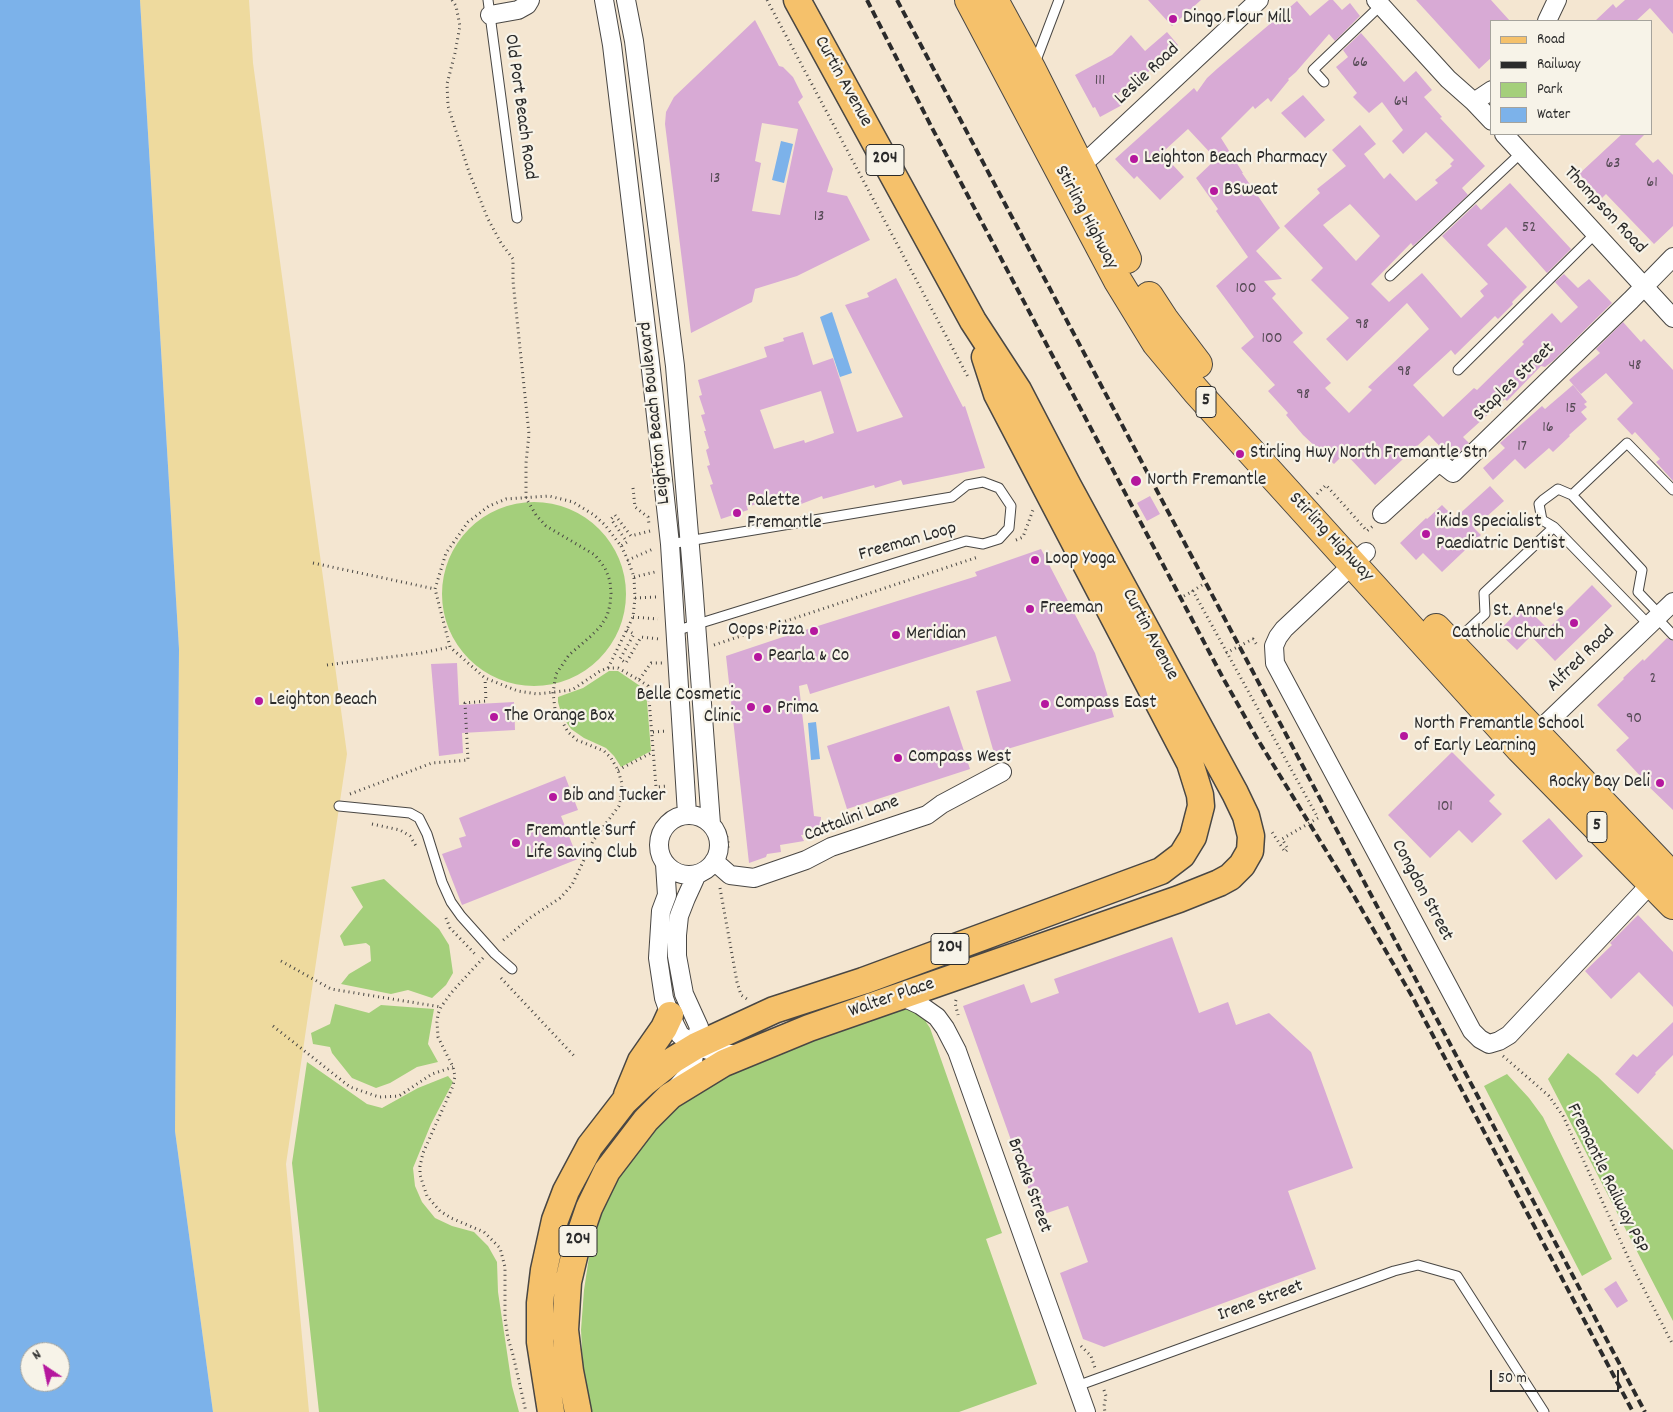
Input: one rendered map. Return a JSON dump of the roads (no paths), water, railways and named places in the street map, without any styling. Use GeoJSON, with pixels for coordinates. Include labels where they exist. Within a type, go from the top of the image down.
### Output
{"type":"FeatureCollection","features":[{"type":"Feature","properties":{"kind":"highway","name":"Stirling Highway"},"geometry":{"type":"LineString","coordinates":[[969,0],[1022,76]]}},
{"type":"Feature","properties":{"kind":"highway","name":"Stirling Highway"},"geometry":{"type":"LineString","coordinates":[[994,0],[1022,76],[1072,172],[1181,344],[1227,399],[1452,645],[1528,741]]}},
{"type":"Feature","properties":{"kind":"highway","name":"Stirling Highway"},"geometry":{"type":"LineString","coordinates":[[1362,548],[1528,741],[1664,870],[1673,905]]}},
{"type":"Feature","properties":{"kind":"main road","name":"Curtin Avenue"},"geometry":{"type":"LineString","coordinates":[[797,0],[973,321],[1018,390],[1235,793],[1246,816],[1251,836],[1250,851]]}},
{"type":"Feature","properties":{"kind":"main road","name":"Curtin Avenue"},"geometry":{"type":"LineString","coordinates":[[973,321],[998,394],[1190,763],[1200,795],[1201,806],[1193,837]]}},
{"type":"Feature","properties":{"kind":"main road","name":"Walter Place"},"geometry":{"type":"LineString","coordinates":[[696,1046],[774,1010],[864,981],[1161,871],[1182,855],[1193,837]]}},
{"type":"Feature","properties":{"kind":"main road","name":"Walter Place"},"geometry":{"type":"LineString","coordinates":[[670,1096],[724,1063],[809,1028],[1179,899],[1219,883],[1230,877],[1242,866],[1250,851]]}},
{"type":"Feature","properties":{"kind":"main road"},"geometry":{"type":"LineString","coordinates":[[624,1102],[641,1060],[664,1028],[670,1015]]}},
{"type":"Feature","properties":{"kind":"main road","name":"204"},"geometry":{"type":"LineString","coordinates":[[551,1412],[540,1342],[540,1303],[544,1270],[555,1220],[566,1191],[601,1130],[624,1102],[660,1070],[696,1046]]}},
{"type":"Feature","properties":{"kind":"main road","name":"204"},"geometry":{"type":"LineString","coordinates":[[578,1412],[565,1330],[568,1282],[578,1240],[589,1208],[607,1171],[646,1120],[670,1096]]}},
{"type":"Feature","properties":{"kind":"street"},"geometry":{"type":"LineString","coordinates":[[489,8],[518,10],[527,5],[530,0]]}},
{"type":"Feature","properties":{"kind":"street","name":"Leighton Beach Boulevard"},"geometry":{"type":"LineString","coordinates":[[604,0],[623,43],[675,366],[711,824]]}},
{"type":"Feature","properties":{"kind":"street","name":"Leighton Beach Boulevard"},"geometry":{"type":"LineString","coordinates":[[626,0],[623,43],[651,370],[662,547],[670,635],[677,665],[687,814]]}},
{"type":"Feature","properties":{"kind":"street","name":"Leslie Road"},"geometry":{"type":"LineString","coordinates":[[1072,172],[1259,0]]}},
{"type":"Feature","properties":{"kind":"street"},"geometry":{"type":"LineString","coordinates":[[1547,20],[1557,0]]}},
{"type":"Feature","properties":{"kind":"street"},"geometry":{"type":"LineString","coordinates":[[1378,3],[1448,79],[1490,119]]}},
{"type":"Feature","properties":{"kind":"street"},"geometry":{"type":"LineString","coordinates":[[1474,102],[1490,91]]}},
{"type":"Feature","properties":{"kind":"street","name":"Thompson Road"},"geometry":{"type":"LineString","coordinates":[[1505,135],[1673,318]]}},
{"type":"Feature","properties":{"kind":"street","name":"Staples Street"},"geometry":{"type":"LineString","coordinates":[[1382,514],[1439,462],[1453,472],[1673,257]]}},
{"type":"Feature","properties":{"kind":"street","name":"Congdon Street"},"geometry":{"type":"LineString","coordinates":[[1362,548],[1284,629],[1274,646],[1273,655],[1275,663],[1472,1031],[1489,1044],[1509,1035],[1664,870]]}},
{"type":"Feature","properties":{"kind":"street","name":"Alfred Road"},"geometry":{"type":"LineString","coordinates":[[1528,741],[1673,602]]}},
{"type":"Feature","properties":{"kind":"street","name":"Cattalini Lane"},"geometry":{"type":"LineString","coordinates":[[714,861],[730,875],[754,878],[927,814],[1002,772]]}},
{"type":"Feature","properties":{"kind":"street"},"geometry":{"type":"LineString","coordinates":[[665,864],[675,872],[685,875],[697,874],[707,869],[714,861],[719,841],[716,831],[711,824],[701,817],[687,814],[678,816],[666,825],[660,834],[659,850],[665,864],[667,895],[661,912],[658,958],[664,998],[680,1035],[696,1046],[714,1052],[741,1055]]}},
{"type":"Feature","properties":{"kind":"street"},"geometry":{"type":"LineString","coordinates":[[670,1096],[684,1079],[693,1061],[699,1026],[684,994],[676,956],[679,916],[697,874]]}},
{"type":"Feature","properties":{"kind":"street","name":"Bracks Street"},"geometry":{"type":"LineString","coordinates":[[900,996],[920,1005],[937,1017],[945,1028],[956,1052],[1086,1412]]}},
{"type":"Feature","properties":{"kind":"lane"},"geometry":{"type":"LineString","coordinates":[[1022,76],[1059,0]]}},
{"type":"Feature","properties":{"kind":"lane"},"geometry":{"type":"LineString","coordinates":[[1324,82],[1313,70],[1378,3]]}},
{"type":"Feature","properties":{"kind":"lane","name":"Old Port Beach Road"},"geometry":{"type":"LineString","coordinates":[[489,8],[517,218]]}},
{"type":"Feature","properties":{"kind":"lane"},"geometry":{"type":"LineString","coordinates":[[1390,276],[1521,153]]}},
{"type":"Feature","properties":{"kind":"lane"},"geometry":{"type":"LineString","coordinates":[[1458,370],[1596,234]]}},
{"type":"Feature","properties":{"kind":"lane"},"geometry":{"type":"LineString","coordinates":[[1572,495],[1627,442],[1673,490]]}},
{"type":"Feature","properties":{"kind":"lane","name":"Freeman Loop"},"geometry":{"type":"LineString","coordinates":[[662,547],[952,497],[967,484],[983,482],[999,488],[1012,506],[1009,528],[999,539],[982,544],[966,541],[696,624],[670,635]]}},
{"type":"Feature","properties":{"kind":"lane"},"geometry":{"type":"LineString","coordinates":[[1655,619],[1638,592],[1642,570],[1572,495],[1558,489],[1539,504],[1542,520],[1554,527],[1655,619],[1673,635]]}},
{"type":"Feature","properties":{"kind":"lane"},"geometry":{"type":"LineString","coordinates":[[1452,645],[1485,614],[1484,593],[1554,527]]}},
{"type":"Feature","properties":{"kind":"lane"},"geometry":{"type":"LineString","coordinates":[[339,806],[410,813],[420,818],[428,834],[442,882],[452,902],[461,916],[512,969]]}},
{"type":"Feature","properties":{"kind":"lane","name":"Irene Street"},"geometry":{"type":"LineString","coordinates":[[1077,1386],[1402,1269],[1418,1265],[1457,1276],[1544,1412]]}},
{"type":"Feature","properties":{"kind":"water"},"geometry":{"type":"Polygon","coordinates":[[[0,0],[140,0],[179,649],[175,1131],[213,1412],[0,1412],[0,0]]]}},
{"type":"Feature","properties":{"kind":"water"},"geometry":{"type":"Polygon","coordinates":[[[781,141],[793,144],[784,183],[772,180],[781,141]]]}},
{"type":"Feature","properties":{"kind":"water"},"geometry":{"type":"Polygon","coordinates":[[[832,312],[852,373],[840,377],[820,317],[832,312]]]}},
{"type":"Feature","properties":{"kind":"water"},"geometry":{"type":"Polygon","coordinates":[[[816,722],[820,759],[811,760],[808,723],[816,722]]]}},
{"type":"Feature","properties":{"kind":"railway"},"geometry":{"type":"LineString","coordinates":[[867,0],[931,126],[1223,678],[1258,740],[1354,896],[1413,998],[1633,1412]]}},
{"type":"Feature","properties":{"kind":"railway"},"geometry":{"type":"LineString","coordinates":[[897,0],[1645,1412]]}},
{"type":"Feature","properties":{"kind":"place","name":"Dingo Flour Mill"},"geometry":{"type":"Point","coordinates":[1173,19]}},
{"type":"Feature","properties":{"kind":"place","name":"Leighton Beach Pharmacy"},"geometry":{"type":"Point","coordinates":[1134,159]}},
{"type":"Feature","properties":{"kind":"place","name":"BSweat"},"geometry":{"type":"Point","coordinates":[1214,191]}},
{"type":"Feature","properties":{"kind":"place","name":"Stirling Hwy North Fremantle Stn"},"geometry":{"type":"Point","coordinates":[1240,454]}},
{"type":"Feature","properties":{"kind":"place","name":"North Fremantle"},"geometry":{"type":"Point","coordinates":[1136,481]}},
{"type":"Feature","properties":{"kind":"place","name":"Palette Fremantle"},"geometry":{"type":"Point","coordinates":[737,513]}},
{"type":"Feature","properties":{"kind":"place","name":"iKids Specialist Paediatric Dentist"},"geometry":{"type":"Point","coordinates":[1426,534]}},
{"type":"Feature","properties":{"kind":"place","name":"Loop Yoga"},"geometry":{"type":"Point","coordinates":[1035,560]}},
{"type":"Feature","properties":{"kind":"place","name":"Freeman"},"geometry":{"type":"Point","coordinates":[1030,609]}},
{"type":"Feature","properties":{"kind":"place","name":"St. Anne's Catholic Church"},"geometry":{"type":"Point","coordinates":[1574,623]}},
{"type":"Feature","properties":{"kind":"place","name":"Oops Pizza"},"geometry":{"type":"Point","coordinates":[814,631]}},
{"type":"Feature","properties":{"kind":"place","name":"Meridian"},"geometry":{"type":"Point","coordinates":[896,635]}},
{"type":"Feature","properties":{"kind":"place","name":"Pearla & Co"},"geometry":{"type":"Point","coordinates":[758,657]}},
{"type":"Feature","properties":{"kind":"place","name":"Leighton Beach"},"geometry":{"type":"Point","coordinates":[259,701]}},
{"type":"Feature","properties":{"kind":"place","name":"Compass East"},"geometry":{"type":"Point","coordinates":[1045,704]}},
{"type":"Feature","properties":{"kind":"place","name":"Belle Cosmetic Clinic"},"geometry":{"type":"Point","coordinates":[751,707]}},
{"type":"Feature","properties":{"kind":"place","name":"Prima"},"geometry":{"type":"Point","coordinates":[767,709]}},
{"type":"Feature","properties":{"kind":"place","name":"The Orange Box"},"geometry":{"type":"Point","coordinates":[494,717]}},
{"type":"Feature","properties":{"kind":"place","name":"North Fremantle School of Early Learning"},"geometry":{"type":"Point","coordinates":[1404,736]}},
{"type":"Feature","properties":{"kind":"place","name":"Compass West"},"geometry":{"type":"Point","coordinates":[898,758]}},
{"type":"Feature","properties":{"kind":"place","name":"Rocky Bay Deli"},"geometry":{"type":"Point","coordinates":[1660,783]}},
{"type":"Feature","properties":{"kind":"place","name":"Bib and Tucker"},"geometry":{"type":"Point","coordinates":[553,797]}},
{"type":"Feature","properties":{"kind":"place","name":"Fremantle Surf Life Saving Club"},"geometry":{"type":"Point","coordinates":[516,843]}}]}
